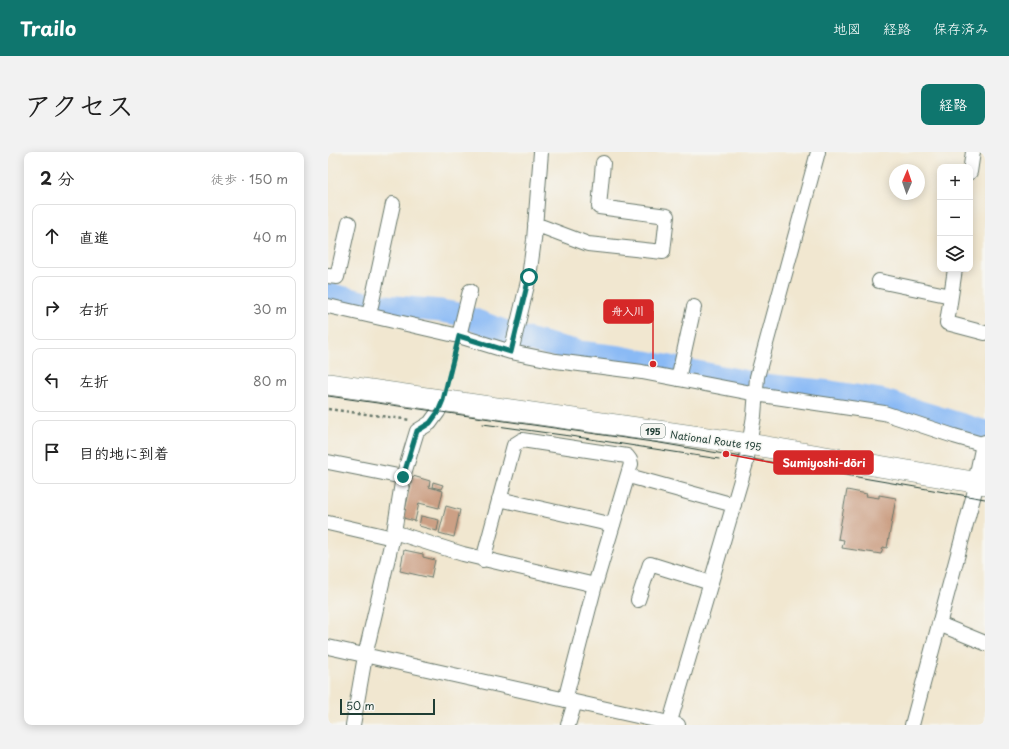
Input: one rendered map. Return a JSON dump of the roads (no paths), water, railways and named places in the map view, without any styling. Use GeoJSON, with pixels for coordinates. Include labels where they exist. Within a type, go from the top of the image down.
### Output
{"type":"FeatureCollection","features":[{"type":"Feature","properties":{"kind":"highway","name":"National Route 195"},"geometry":{"type":"LineString","coordinates":[[328,384],[748,444],[981,483]]}},
{"type":"Feature","properties":{"kind":"main road"},"geometry":{"type":"LineString","coordinates":[[981,483],[985,444]]}},
{"type":"Feature","properties":{"kind":"street"},"geometry":{"type":"LineString","coordinates":[[512,349],[529,277],[535,224],[540,152]]}},
{"type":"Feature","properties":{"kind":"street"},"geometry":{"type":"LineString","coordinates":[[328,647],[673,724],[711,583],[746,463],[748,444],[752,428],[756,387],[818,152]]}},
{"type":"Feature","properties":{"kind":"street"},"geometry":{"type":"LineString","coordinates":[[971,164],[973,152]]}},
{"type":"Feature","properties":{"kind":"street"},"geometry":{"type":"LineString","coordinates":[[535,224],[588,244],[663,252],[667,216],[599,207],[603,163]]}},
{"type":"Feature","properties":{"kind":"street"},"geometry":{"type":"LineString","coordinates":[[369,315],[393,204]]}},
{"type":"Feature","properties":{"kind":"street"},"geometry":{"type":"LineString","coordinates":[[328,276],[337,277],[349,223]]}},
{"type":"Feature","properties":{"kind":"street"},"geometry":{"type":"LineString","coordinates":[[955,272],[947,323],[985,333]]}},
{"type":"Feature","properties":{"kind":"street"},"geometry":{"type":"LineString","coordinates":[[879,281],[951,296]]}},
{"type":"Feature","properties":{"kind":"street"},"geometry":{"type":"LineString","coordinates":[[460,331],[470,291]]}},
{"type":"Feature","properties":{"kind":"street"},"geometry":{"type":"LineString","coordinates":[[328,306],[369,315],[460,331],[512,349],[556,361],[642,372],[678,379],[756,387],[884,413],[954,436],[985,444]]}},
{"type":"Feature","properties":{"kind":"street"},"geometry":{"type":"LineString","coordinates":[[678,379],[694,307]]}},
{"type":"Feature","properties":{"kind":"street"},"geometry":{"type":"LineString","coordinates":[[352,725],[366,656],[394,535],[403,477],[417,431],[430,423],[438,412],[443,400]]}},
{"type":"Feature","properties":{"kind":"street"},"geometry":{"type":"LineString","coordinates":[[483,560],[514,445],[522,440],[627,456],[630,460],[632,464],[596,585],[570,701],[568,725]]}},
{"type":"Feature","properties":{"kind":"street"},"geometry":{"type":"LineString","coordinates":[[328,462],[403,477]]}},
{"type":"Feature","properties":{"kind":"street"},"geometry":{"type":"LineString","coordinates":[[636,478],[734,506]]}},
{"type":"Feature","properties":{"kind":"street"},"geometry":{"type":"LineString","coordinates":[[912,725],[939,624],[981,483]]}},
{"type":"Feature","properties":{"kind":"street"},"geometry":{"type":"LineString","coordinates":[[499,499],[614,525]]}},
{"type":"Feature","properties":{"kind":"street"},"geometry":{"type":"LineString","coordinates":[[328,523],[394,535],[483,560],[596,585]]}},
{"type":"Feature","properties":{"kind":"street"},"geometry":{"type":"LineString","coordinates":[[638,600],[650,564],[711,583]]}},
{"type":"Feature","properties":{"kind":"street"},"geometry":{"type":"LineString","coordinates":[[939,624],[985,643]]}},
{"type":"Feature","properties":{"kind":"waterway"},"geometry":{"type":"LineString","coordinates":[[328,294],[374,305],[458,314],[522,338],[579,352],[620,357],[763,385],[831,392],[881,400],[985,432]]}},
{"type":"Feature","properties":{"kind":"tram line"},"geometry":{"type":"LineString","coordinates":[[328,396],[660,443],[985,499]]}},
{"type":"Feature","properties":{"kind":"tram line"},"geometry":{"type":"LineString","coordinates":[[483,424],[719,459]]}},
{"type":"Feature","properties":{"kind":"place","name":"舟入川"},"geometry":{"type":"Point","coordinates":[653,364]}},
{"type":"Feature","properties":{"kind":"place","name":"Sumiyoshi-dōri"},"geometry":{"type":"Point","coordinates":[726,454]}}]}
